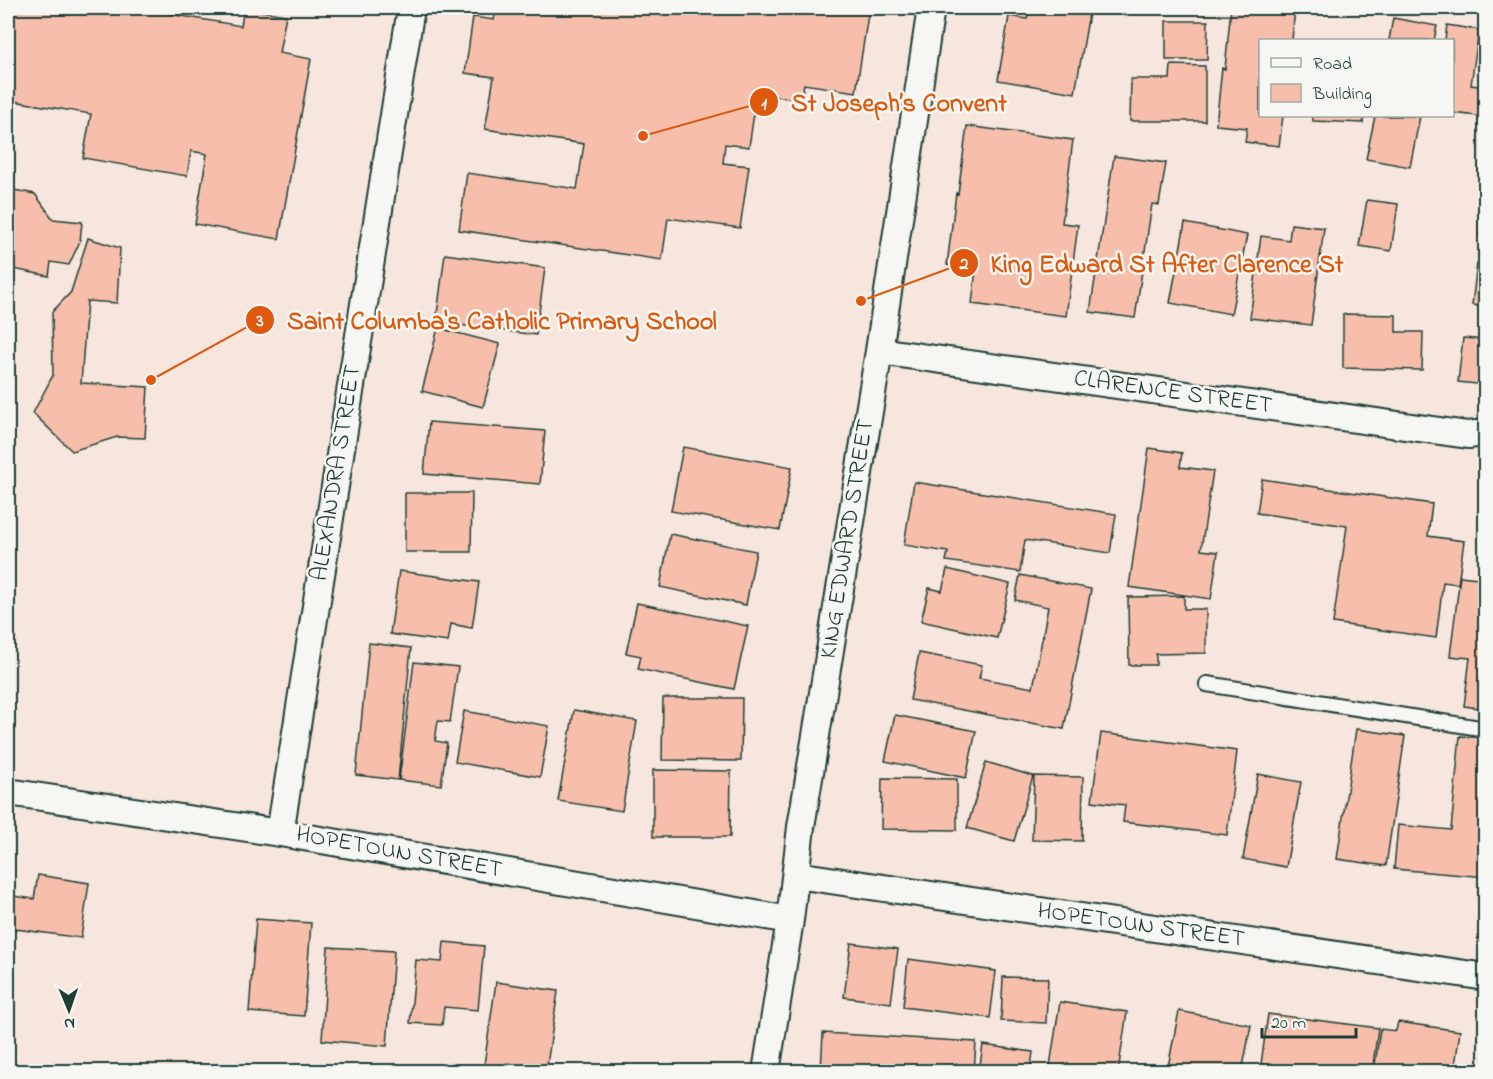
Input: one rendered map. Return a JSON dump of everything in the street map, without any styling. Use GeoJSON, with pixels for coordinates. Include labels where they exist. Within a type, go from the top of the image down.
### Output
{"type":"FeatureCollection","features":[{"type":"Feature","properties":{"kind":"street","name":"ALEXANDRA STREET"},"geometry":{"type":"LineString","coordinates":[[280,833],[411,8]]}},
{"type":"Feature","properties":{"kind":"street","name":"KING EDWARD STREET"},"geometry":{"type":"LineString","coordinates":[[766,1071],[790,920],[803,815],[879,351],[931,8]]}},
{"type":"Feature","properties":{"kind":"street","name":"CLARENCE STREET"},"geometry":{"type":"LineString","coordinates":[[879,351],[1479,437]]}},
{"type":"Feature","properties":{"kind":"street","name":"HOPETOUN STREET"},"geometry":{"type":"LineString","coordinates":[[8,792],[280,833],[790,920]]}},
{"type":"Feature","properties":{"kind":"street","name":"HOPETOUN STREET"},"geometry":{"type":"LineString","coordinates":[[796,875],[1485,977]]}},
{"type":"Feature","properties":{"kind":"lane"},"geometry":{"type":"LineString","coordinates":[[1207,684],[1485,729]]}},
{"type":"Feature","properties":{"kind":"building"},"geometry":{"type":"Polygon","coordinates":[[[8,8],[134,8],[241,26],[244,8],[286,15],[279,53],[311,59],[279,239],[195,224],[207,154],[191,151],[187,176],[83,158],[91,114],[8,100],[8,8]]]}},
{"type":"Feature","properties":{"kind":"building"},"geometry":{"type":"Polygon","coordinates":[[[496,8],[869,8],[856,92],[804,84],[801,100],[757,93],[749,147],[725,144],[723,163],[749,166],[740,228],[668,218],[662,260],[459,230],[467,173],[577,189],[584,144],[485,129],[494,77],[465,73],[473,17],[494,20],[496,8]]]}},
{"type":"Feature","properties":{"kind":"building"},"geometry":{"type":"Polygon","coordinates":[[[1029,8],[1090,8],[1075,93],[998,80],[1009,16],[1027,19],[1029,8]]]}},
{"type":"Feature","properties":{"kind":"building"},"geometry":{"type":"Polygon","coordinates":[[[1231,8],[1295,8],[1292,39],[1259,39],[1259,117],[1283,117],[1279,146],[1245,142],[1247,128],[1216,125],[1222,68],[1225,69],[1231,8]]]}},
{"type":"Feature","properties":{"kind":"building"},"geometry":{"type":"Polygon","coordinates":[[[1393,18],[1437,26],[1434,39],[1389,39],[1393,18]]]}},
{"type":"Feature","properties":{"kind":"building"},"geometry":{"type":"Polygon","coordinates":[[[1166,21],[1208,21],[1207,60],[1166,60],[1166,21]]]}},
{"type":"Feature","properties":{"kind":"building"},"geometry":{"type":"Polygon","coordinates":[[[1447,25],[1479,30],[1471,85],[1486,87],[1486,117],[1454,113],[1454,39],[1445,39],[1447,25]]]}},
{"type":"Feature","properties":{"kind":"building"},"geometry":{"type":"Polygon","coordinates":[[[1171,65],[1205,66],[1205,121],[1130,121],[1131,79],[1170,79],[1171,65]]]}},
{"type":"Feature","properties":{"kind":"building"},"geometry":{"type":"Polygon","coordinates":[[[1313,117],[1364,117],[1363,123],[1313,121],[1313,117]]]}},
{"type":"Feature","properties":{"kind":"building"},"geometry":{"type":"Polygon","coordinates":[[[1375,117],[1420,117],[1410,167],[1366,159],[1375,117]]]}},
{"type":"Feature","properties":{"kind":"building"},"geometry":{"type":"Polygon","coordinates":[[[967,126],[1073,140],[1062,223],[1078,225],[1066,316],[972,304],[976,269],[947,265],[967,126]]]}},
{"type":"Feature","properties":{"kind":"building"},"geometry":{"type":"Polygon","coordinates":[[[1114,156],[1166,163],[1159,205],[1152,204],[1135,318],[1090,312],[1114,156]]]}},
{"type":"Feature","properties":{"kind":"building"},"geometry":{"type":"Polygon","coordinates":[[[1486,188],[1486,236],[1479,235],[1486,188]]]}},
{"type":"Feature","properties":{"kind":"building"},"geometry":{"type":"Polygon","coordinates":[[[14,190],[35,194],[53,219],[82,222],[80,241],[69,265],[51,262],[49,276],[8,268],[8,202],[14,190]]]}},
{"type":"Feature","properties":{"kind":"building"},"geometry":{"type":"Polygon","coordinates":[[[1367,200],[1398,204],[1391,251],[1359,246],[1367,200]]]}},
{"type":"Feature","properties":{"kind":"building"},"geometry":{"type":"Polygon","coordinates":[[[1185,223],[1247,235],[1231,314],[1170,303],[1185,223]]]}},
{"type":"Feature","properties":{"kind":"building"},"geometry":{"type":"Polygon","coordinates":[[[1291,224],[1324,228],[1311,325],[1250,318],[1261,236],[1289,240],[1291,224]]]}},
{"type":"Feature","properties":{"kind":"building"},"geometry":{"type":"Polygon","coordinates":[[[88,238],[120,248],[117,303],[87,301],[81,383],[148,387],[145,438],[117,437],[72,451],[33,413],[53,375],[52,312],[71,292],[88,238]]]}},
{"type":"Feature","properties":{"kind":"building"},"geometry":{"type":"Polygon","coordinates":[[[445,254],[545,268],[536,335],[436,322],[445,254]]]}},
{"type":"Feature","properties":{"kind":"building"},"geometry":{"type":"Polygon","coordinates":[[[1477,263],[1486,264],[1486,307],[1472,305],[1477,263]]]}},
{"type":"Feature","properties":{"kind":"building"},"geometry":{"type":"Polygon","coordinates":[[[1343,314],[1396,315],[1396,332],[1423,332],[1422,370],[1343,368],[1343,314]]]}},
{"type":"Feature","properties":{"kind":"building"},"geometry":{"type":"Polygon","coordinates":[[[438,328],[500,344],[483,407],[422,391],[438,328]]]}},
{"type":"Feature","properties":{"kind":"building"},"geometry":{"type":"Polygon","coordinates":[[[1463,338],[1486,340],[1486,385],[1458,382],[1463,338]]]}},
{"type":"Feature","properties":{"kind":"building"},"geometry":{"type":"Polygon","coordinates":[[[429,422],[545,431],[540,484],[424,474],[429,422]]]}},
{"type":"Feature","properties":{"kind":"building"},"geometry":{"type":"Polygon","coordinates":[[[683,447],[792,467],[780,530],[671,511],[683,447]]]}},
{"type":"Feature","properties":{"kind":"building"},"geometry":{"type":"Polygon","coordinates":[[[1149,448],[1182,453],[1180,467],[1213,471],[1201,550],[1218,552],[1211,599],[1129,587],[1149,448]]]}},
{"type":"Feature","properties":{"kind":"building"},"geometry":{"type":"Polygon","coordinates":[[[1262,479],[1432,504],[1428,536],[1464,541],[1458,584],[1443,582],[1436,638],[1333,623],[1347,526],[1257,513],[1262,479]]]}},
{"type":"Feature","properties":{"kind":"building"},"geometry":{"type":"Polygon","coordinates":[[[914,482],[1116,514],[1110,553],[1025,540],[1020,572],[946,561],[948,552],[904,545],[914,482]]]}},
{"type":"Feature","properties":{"kind":"building"},"geometry":{"type":"Polygon","coordinates":[[[405,493],[472,493],[471,552],[405,552],[405,493]]]}},
{"type":"Feature","properties":{"kind":"building"},"geometry":{"type":"Polygon","coordinates":[[[670,534],[756,551],[746,605],[660,587],[670,534]]]}},
{"type":"Feature","properties":{"kind":"building"},"geometry":{"type":"Polygon","coordinates":[[[947,569],[1010,584],[997,638],[921,621],[929,588],[942,591],[947,569]]]}},
{"type":"Feature","properties":{"kind":"building"},"geometry":{"type":"Polygon","coordinates":[[[399,571],[479,582],[472,628],[451,624],[448,642],[390,634],[399,571]]]}},
{"type":"Feature","properties":{"kind":"building"},"geometry":{"type":"Polygon","coordinates":[[[1020,575],[1091,589],[1064,729],[910,700],[919,653],[982,665],[979,678],[1033,688],[1048,607],[1015,600],[1020,575]]]}},
{"type":"Feature","properties":{"kind":"building"},"geometry":{"type":"Polygon","coordinates":[[[1460,576],[1486,579],[1486,709],[1464,706],[1470,658],[1450,656],[1460,576]]]}},
{"type":"Feature","properties":{"kind":"building"},"geometry":{"type":"Polygon","coordinates":[[[1184,596],[1184,609],[1206,609],[1206,653],[1156,654],[1156,665],[1129,665],[1128,597],[1184,596]]]}},
{"type":"Feature","properties":{"kind":"building"},"geometry":{"type":"Polygon","coordinates":[[[637,603],[748,626],[734,689],[638,669],[641,656],[626,653],[637,603]]]}},
{"type":"Feature","properties":{"kind":"building"},"geometry":{"type":"Polygon","coordinates":[[[369,643],[411,648],[398,780],[356,775],[369,643]]]}},
{"type":"Feature","properties":{"kind":"building"},"geometry":{"type":"Polygon","coordinates":[[[414,662],[458,667],[450,722],[438,721],[435,741],[447,743],[441,785],[399,780],[414,662]]]}},
{"type":"Feature","properties":{"kind":"building"},"geometry":{"type":"Polygon","coordinates":[[[663,698],[742,698],[741,761],[662,760],[663,698]]]}},
{"type":"Feature","properties":{"kind":"building"},"geometry":{"type":"Polygon","coordinates":[[[574,710],[637,721],[622,811],[558,801],[574,710]]]}},
{"type":"Feature","properties":{"kind":"building"},"geometry":{"type":"Polygon","coordinates":[[[464,711],[549,726],[540,777],[455,762],[464,711]]]}},
{"type":"Feature","properties":{"kind":"building"},"geometry":{"type":"Polygon","coordinates":[[[895,715],[976,731],[966,778],[885,761],[895,715]]]}},
{"type":"Feature","properties":{"kind":"building"},"geometry":{"type":"Polygon","coordinates":[[[1356,729],[1405,736],[1386,866],[1337,859],[1356,729]]]}},
{"type":"Feature","properties":{"kind":"building"},"geometry":{"type":"Polygon","coordinates":[[[1101,733],[1237,751],[1227,835],[1123,822],[1125,805],[1092,801],[1101,733]]]}},
{"type":"Feature","properties":{"kind":"building"},"geometry":{"type":"Polygon","coordinates":[[[1460,736],[1486,738],[1486,877],[1394,869],[1398,825],[1451,830],[1460,736]]]}},
{"type":"Feature","properties":{"kind":"building"},"geometry":{"type":"Polygon","coordinates":[[[986,762],[1033,776],[1014,841],[967,828],[986,762]]]}},
{"type":"Feature","properties":{"kind":"building"},"geometry":{"type":"Polygon","coordinates":[[[653,770],[731,771],[730,837],[653,837],[653,770]]]}},
{"type":"Feature","properties":{"kind":"building"},"geometry":{"type":"Polygon","coordinates":[[[1258,774],[1301,782],[1286,867],[1243,859],[1258,774]]]}},
{"type":"Feature","properties":{"kind":"building"},"geometry":{"type":"Polygon","coordinates":[[[1034,776],[1083,777],[1082,841],[1032,840],[1034,776]]]}},
{"type":"Feature","properties":{"kind":"building"},"geometry":{"type":"Polygon","coordinates":[[[882,778],[957,779],[957,830],[881,829],[882,778]]]}},
{"type":"Feature","properties":{"kind":"building"},"geometry":{"type":"Polygon","coordinates":[[[38,875],[89,883],[81,938],[9,928],[14,896],[34,899],[38,875]]]}},
{"type":"Feature","properties":{"kind":"building"},"geometry":{"type":"Polygon","coordinates":[[[256,919],[311,923],[304,1016],[249,1012],[256,919]]]}},
{"type":"Feature","properties":{"kind":"building"},"geometry":{"type":"Polygon","coordinates":[[[444,942],[484,946],[478,1010],[444,1007],[442,1025],[410,1023],[416,960],[442,962],[444,942]]]}},
{"type":"Feature","properties":{"kind":"building"},"geometry":{"type":"Polygon","coordinates":[[[851,943],[898,949],[891,1003],[844,997],[851,943]]]}},
{"type":"Feature","properties":{"kind":"building"},"geometry":{"type":"Polygon","coordinates":[[[328,947],[394,951],[387,1046],[322,1040],[328,947]]]}},
{"type":"Feature","properties":{"kind":"building"},"geometry":{"type":"Polygon","coordinates":[[[908,959],[996,971],[990,1018],[903,1007],[908,959]]]}},
{"type":"Feature","properties":{"kind":"building"},"geometry":{"type":"Polygon","coordinates":[[[1003,977],[1048,978],[1046,1023],[1001,1021],[1003,977]]]}},
{"type":"Feature","properties":{"kind":"building"},"geometry":{"type":"Polygon","coordinates":[[[496,982],[558,991],[546,1072],[483,1072],[496,982]]]}},
{"type":"Feature","properties":{"kind":"building"},"geometry":{"type":"Polygon","coordinates":[[[1060,1002],[1127,1012],[1118,1072],[1049,1072],[1060,1002]]]}},
{"type":"Feature","properties":{"kind":"building"},"geometry":{"type":"Polygon","coordinates":[[[1179,1011],[1251,1025],[1242,1072],[1167,1072],[1179,1011]]]}},
{"type":"Feature","properties":{"kind":"building"},"geometry":{"type":"Polygon","coordinates":[[[1268,1014],[1378,1028],[1372,1072],[1319,1072],[1261,1064],[1268,1014]]]}},
{"type":"Feature","properties":{"kind":"building"},"geometry":{"type":"Polygon","coordinates":[[[1398,1022],[1460,1031],[1454,1072],[1374,1072],[1380,1029],[1396,1031],[1398,1022]]]}},
{"type":"Feature","properties":{"kind":"building"},"geometry":{"type":"Polygon","coordinates":[[[823,1033],[976,1042],[974,1072],[821,1072],[823,1033]]]}},
{"type":"Feature","properties":{"kind":"building"},"geometry":{"type":"Polygon","coordinates":[[[983,1045],[1033,1052],[1030,1072],[979,1072],[983,1045]]]}},
{"type":"Feature","properties":{"kind":"place","name":"St Joseph’s Convent"},"geometry":{"type":"Point","coordinates":[643,136]}},
{"type":"Feature","properties":{"kind":"place","name":"King Edward St After Clarence St"},"geometry":{"type":"Point","coordinates":[861,301]}},
{"type":"Feature","properties":{"kind":"place","name":"Saint Columba's Catholic Primary School"},"geometry":{"type":"Point","coordinates":[151,380]}}]}
